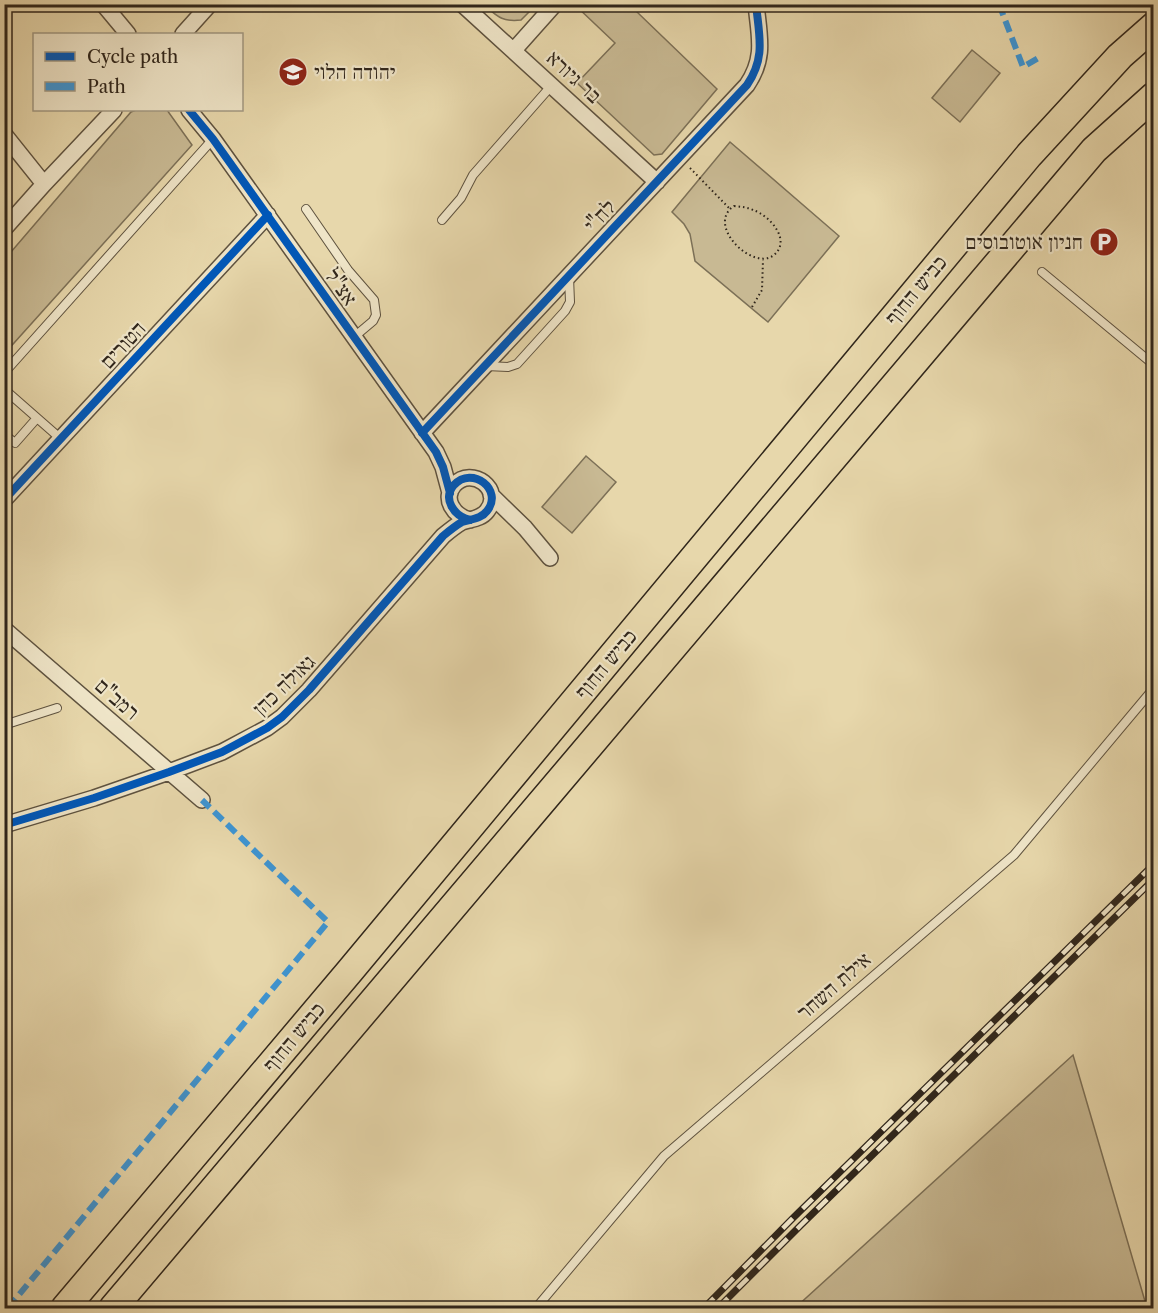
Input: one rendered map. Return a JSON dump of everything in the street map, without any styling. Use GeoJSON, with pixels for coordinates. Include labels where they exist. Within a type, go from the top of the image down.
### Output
{"type":"FeatureCollection","features":[{"type":"Feature","properties":{"kind":"highway","name":"כביש החוף"},"geometry":{"type":"LineString","coordinates":[[65,1308],[349,972],[1029,155],[1150,23]]}},
{"type":"Feature","properties":{"kind":"highway","name":"כביש החוף"},"geometry":{"type":"LineString","coordinates":[[113,1308],[1095,150],[1154,96]]}},
{"type":"Feature","properties":{"kind":"highway"},"geometry":{"type":"LineString","coordinates":[[1095,150],[1154,104]]}},
{"type":"Feature","properties":{"kind":"street"},"geometry":{"type":"LineString","coordinates":[[103,4],[127,33]]}},
{"type":"Feature","properties":{"kind":"street"},"geometry":{"type":"LineString","coordinates":[[184,33],[210,4]]}},
{"type":"Feature","properties":{"kind":"street","name":"בר גיורא"},"geometry":{"type":"LineString","coordinates":[[462,4],[657,182]]}},
{"type":"Feature","properties":{"kind":"street"},"geometry":{"type":"LineString","coordinates":[[514,50],[555,4]]}},
{"type":"Feature","properties":{"kind":"street","name":"לח\"י"},"geometry":{"type":"LineString","coordinates":[[422,432],[747,85],[759,64],[756,4]]}},
{"type":"Feature","properties":{"kind":"street"},"geometry":{"type":"LineString","coordinates":[[4,229],[113,111]]}},
{"type":"Feature","properties":{"kind":"street","name":"אצ\"ל"},"geometry":{"type":"LineString","coordinates":[[190,111],[268,215],[436,452],[443,467],[450,498]]}},
{"type":"Feature","properties":{"kind":"street"},"geometry":{"type":"LineString","coordinates":[[4,134],[44,184]]}},
{"type":"Feature","properties":{"kind":"street","name":"הטורים"},"geometry":{"type":"LineString","coordinates":[[4,500],[268,215]]}},
{"type":"Feature","properties":{"kind":"street","name":"אצ\"ל"},"geometry":{"type":"LineString","coordinates":[[436,452],[476,478]]}},
{"type":"Feature","properties":{"kind":"street"},"geometry":{"type":"LineString","coordinates":[[515,518],[499,514],[476,518],[457,515],[450,498],[456,483],[462,479],[476,478],[487,486],[491,495],[515,518],[550,558]]}},
{"type":"Feature","properties":{"kind":"street"},"geometry":{"type":"LineString","coordinates":[[476,518],[491,505],[491,495]]}},
{"type":"Feature","properties":{"kind":"street","name":"גאולה כהן"},"geometry":{"type":"LineString","coordinates":[[435,545],[444,528],[450,498]]}},
{"type":"Feature","properties":{"kind":"street","name":"גאולה כהן"},"geometry":{"type":"LineString","coordinates":[[4,825],[94,798],[169,772],[238,744],[282,717],[309,690],[435,545],[451,529],[476,518]]}},
{"type":"Feature","properties":{"kind":"street","name":"רמב\"ם"},"geometry":{"type":"LineString","coordinates":[[4,629],[202,800]]}},
{"type":"Feature","properties":{"kind":"lane"},"geometry":{"type":"LineString","coordinates":[[442,220],[461,198],[473,174],[552,85]]}},
{"type":"Feature","properties":{"kind":"lane"},"geometry":{"type":"LineString","coordinates":[[4,374],[213,139]]}},
{"type":"Feature","properties":{"kind":"lane"},"geometry":{"type":"LineString","coordinates":[[306,209],[348,270],[374,300],[376,315],[373,321],[354,337]]}},
{"type":"Feature","properties":{"kind":"lane"},"geometry":{"type":"LineString","coordinates":[[1042,272],[1154,365]]}},
{"type":"Feature","properties":{"kind":"lane"},"geometry":{"type":"LineString","coordinates":[[485,366],[508,367],[517,364],[570,302],[569,276]]}},
{"type":"Feature","properties":{"kind":"lane"},"geometry":{"type":"LineString","coordinates":[[4,389],[61,439]]}},
{"type":"Feature","properties":{"kind":"lane"},"geometry":{"type":"LineString","coordinates":[[4,434],[15,443],[37,418]]}},
{"type":"Feature","properties":{"kind":"lane","name":"אילת השחר"},"geometry":{"type":"LineString","coordinates":[[536,1308],[664,1156],[1014,855],[1154,688]]}},
{"type":"Feature","properties":{"kind":"lane"},"geometry":{"type":"LineString","coordinates":[[4,725],[57,708]]}},
{"type":"Feature","properties":{"kind":"path"},"geometry":{"type":"LineString","coordinates":[[680,157],[730,209]]}},
{"type":"Feature","properties":{"kind":"path"},"geometry":{"type":"LineString","coordinates":[[735,207],[754,210],[764,215],[776,228],[781,242],[780,249],[771,258],[764,260],[742,250],[733,241],[724,221],[730,209],[735,207]]}},
{"type":"Feature","properties":{"kind":"path"},"geometry":{"type":"LineString","coordinates":[[752,307],[762,290],[764,260]]}},
{"type":"Feature","properties":{"kind":"shaded area"},"geometry":{"type":"Polygon","coordinates":[[[484,5],[536,5],[521,20],[509,20],[501,18],[484,5]]]}},
{"type":"Feature","properties":{"kind":"shaded area"},"geometry":{"type":"Polygon","coordinates":[[[575,5],[643,5],[637,12],[717,89],[662,154],[654,155],[577,83],[615,43],[575,5]]]}},
{"type":"Feature","properties":{"kind":"shaded area"},"geometry":{"type":"Polygon","coordinates":[[[972,50],[1000,73],[960,122],[932,98],[972,50]]]}},
{"type":"Feature","properties":{"kind":"shaded area"},"geometry":{"type":"Polygon","coordinates":[[[168,111],[192,145],[5,353],[5,259],[131,112],[168,111]]]}},
{"type":"Feature","properties":{"kind":"shaded area"},"geometry":{"type":"Polygon","coordinates":[[[730,142],[839,236],[768,322],[695,261],[690,234],[672,212],[730,142]]]}},
{"type":"Feature","properties":{"kind":"shaded area"},"geometry":{"type":"Polygon","coordinates":[[[586,456],[616,482],[572,533],[542,507],[586,456]]]}},
{"type":"Feature","properties":{"kind":"shaded area"},"geometry":{"type":"Polygon","coordinates":[[[1073,1055],[1147,1308],[795,1308],[1073,1055]]]}},
{"type":"Feature","properties":{"kind":"railway"},"geometry":{"type":"LineString","coordinates":[[704,1308],[1154,864]]}},
{"type":"Feature","properties":{"kind":"railway"},"geometry":{"type":"LineString","coordinates":[[718,1308],[1154,879]]}},
{"type":"Feature","properties":{"kind":"marked path"},"geometry":{"type":"LineString","coordinates":[[999,4],[1023,67],[1040,57]]}},
{"type":"Feature","properties":{"kind":"marked path"},"geometry":{"type":"LineString","coordinates":[[8,1308],[328,922],[202,800]]}},
{"type":"Feature","properties":{"kind":"cycle path"},"geometry":{"type":"LineString","coordinates":[[422,433],[747,85],[759,56],[756,4]]}},
{"type":"Feature","properties":{"kind":"cycle path"},"geometry":{"type":"LineString","coordinates":[[190,111],[213,139],[436,452],[450,493]]}},
{"type":"Feature","properties":{"kind":"cycle path"},"geometry":{"type":"LineString","coordinates":[[4,500],[268,215]]}},
{"type":"Feature","properties":{"kind":"cycle path"},"geometry":{"type":"LineString","coordinates":[[4,825],[94,798],[169,772],[222,752],[267,728],[282,717],[309,690],[443,536],[462,522],[465,521],[469,520],[472,519],[479,517],[485,514],[491,503],[492,495],[489,488],[477,479],[469,478],[454,485],[449,496],[455,511],[459,515],[464,518],[470,520]]}},
{"type":"Feature","properties":{"kind":"place","name":"יהודה הלוי"},"geometry":{"type":"Point","coordinates":[293,72]}},
{"type":"Feature","properties":{"kind":"place","name":"חניון אוטובוסים"},"geometry":{"type":"Point","coordinates":[1104,242]}}]}
